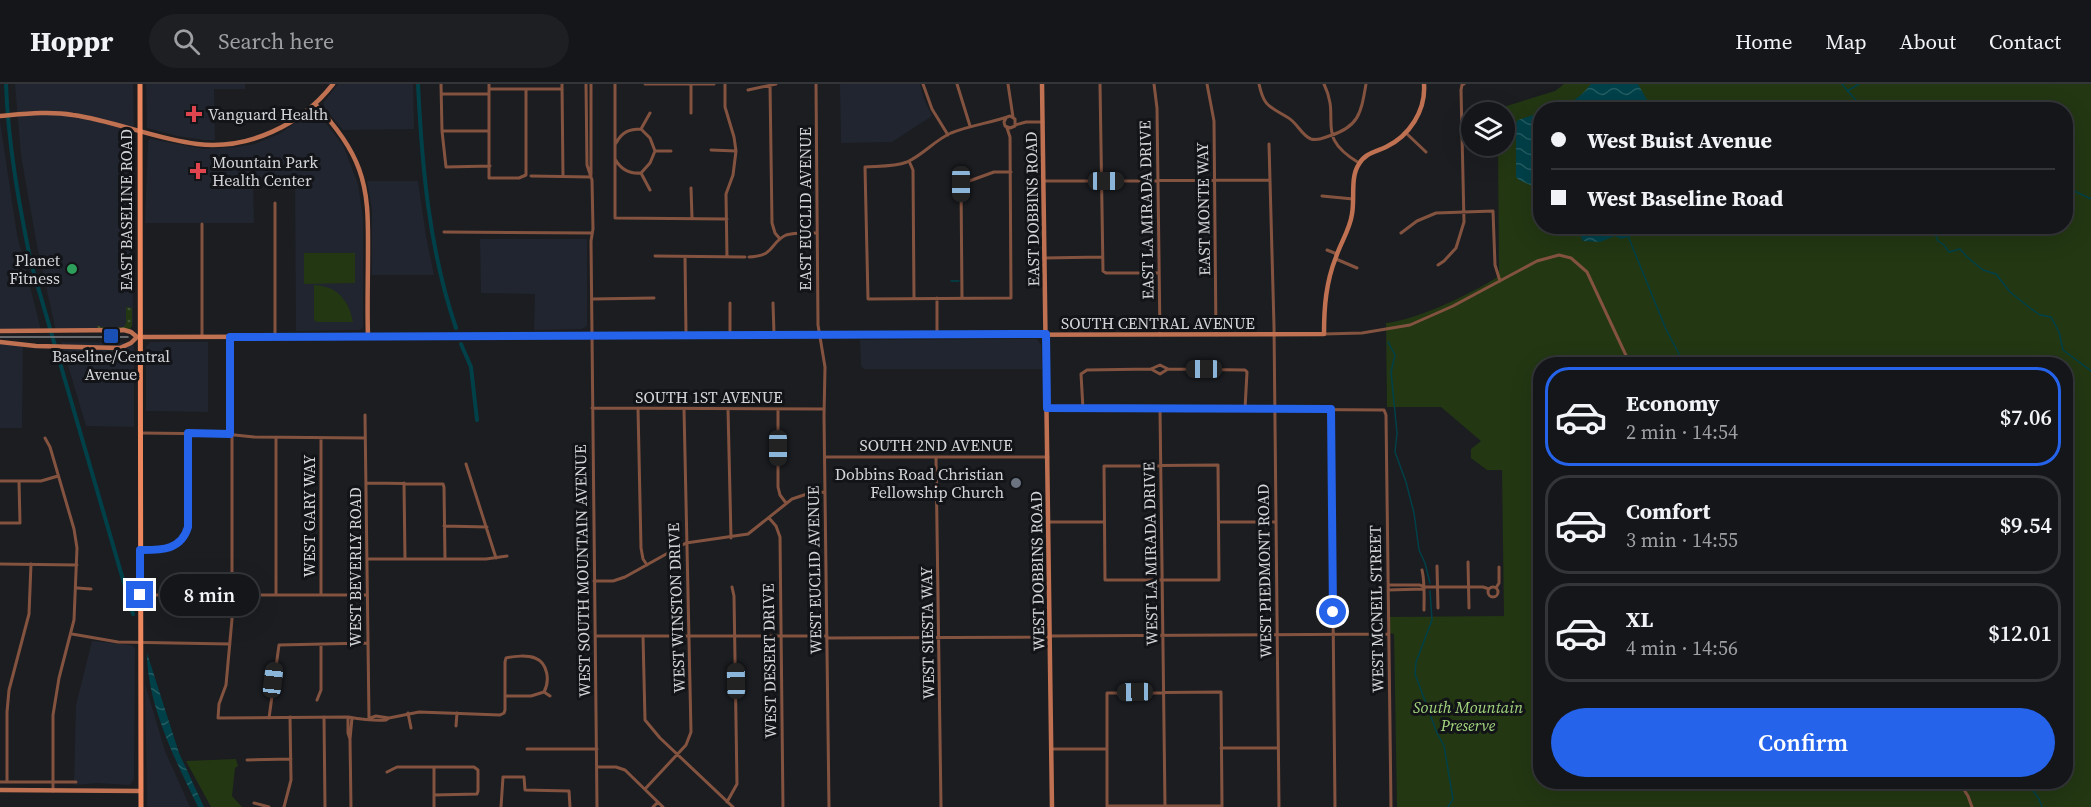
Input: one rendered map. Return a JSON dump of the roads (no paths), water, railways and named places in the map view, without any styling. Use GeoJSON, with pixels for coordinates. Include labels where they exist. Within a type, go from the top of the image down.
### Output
{"type":"FeatureCollection","features":[{"type":"Feature","properties":{"kind":"main road","name":"EAST BASELINE ROAD"},"geometry":{"type":"LineString","coordinates":[[140,84],[138,337],[141,807]]}},
{"type":"Feature","properties":{"kind":"main road"},"geometry":{"type":"LineString","coordinates":[[1,116],[48,113],[72,115],[197,144],[232,143],[275,131],[299,117],[315,104],[333,84]]}},
{"type":"Feature","properties":{"kind":"main road","name":"EAST DOBBINS ROAD"},"geometry":{"type":"LineString","coordinates":[[1042,84],[1046,334]]}},
{"type":"Feature","properties":{"kind":"main road"},"geometry":{"type":"LineString","coordinates":[[1324,334],[1326,292],[1336,256],[1349,228],[1354,199],[1355,170],[1369,154],[1395,142],[1414,123],[1423,101],[1424,84]]}},
{"type":"Feature","properties":{"kind":"main road"},"geometry":{"type":"LineString","coordinates":[[315,104],[344,139],[357,164],[363,185],[368,226],[368,336]]}},
{"type":"Feature","properties":{"kind":"main road","name":"SOUTH CENTRAL AVENUE"},"geometry":{"type":"LineString","coordinates":[[0,331],[124,330],[138,337],[1324,334]]}},
{"type":"Feature","properties":{"kind":"main road","name":"WEST DOBBINS ROAD"},"geometry":{"type":"LineString","coordinates":[[1046,334],[1052,807]]}},
{"type":"Feature","properties":{"kind":"main road","name":"SOUTH CENTRAL AVENUE"},"geometry":{"type":"LineString","coordinates":[[0,342],[120,348],[138,337]]}},
{"type":"Feature","properties":{"kind":"main road"},"geometry":{"type":"LineString","coordinates":[[0,790],[141,791]]}},
{"type":"Feature","properties":{"kind":"street"},"geometry":{"type":"LineString","coordinates":[[441,84],[442,131],[447,167],[490,166]]}},
{"type":"Feature","properties":{"kind":"street"},"geometry":{"type":"LineString","coordinates":[[586,84],[587,165],[591,177]]}},
{"type":"Feature","properties":{"kind":"street"},"geometry":{"type":"LineString","coordinates":[[591,84],[593,166],[591,177]]}},
{"type":"Feature","properties":{"kind":"street"},"geometry":{"type":"LineString","coordinates":[[615,84],[615,218],[727,219]]}},
{"type":"Feature","properties":{"kind":"street"},"geometry":{"type":"LineString","coordinates":[[645,84],[714,84]]}},
{"type":"Feature","properties":{"kind":"street"},"geometry":{"type":"LineString","coordinates":[[691,84],[691,114]]}},
{"type":"Feature","properties":{"kind":"street"},"geometry":{"type":"LineString","coordinates":[[724,84],[725,107],[736,151],[733,175],[726,194],[727,257]]}},
{"type":"Feature","properties":{"kind":"street"},"geometry":{"type":"LineString","coordinates":[[748,90],[776,84]]}},
{"type":"Feature","properties":{"kind":"street","name":"EAST EUCLID AVENUE"},"geometry":{"type":"LineString","coordinates":[[816,84],[818,334]]}},
{"type":"Feature","properties":{"kind":"street"},"geometry":{"type":"LineString","coordinates":[[923,84],[932,109],[948,135]]}},
{"type":"Feature","properties":{"kind":"street"},"geometry":{"type":"LineString","coordinates":[[957,84],[970,126]]}},
{"type":"Feature","properties":{"kind":"street"},"geometry":{"type":"LineString","coordinates":[[1008,84],[1010,104],[1016,120],[1010,137]]}},
{"type":"Feature","properties":{"kind":"street"},"geometry":{"type":"LineString","coordinates":[[1100,84],[1103,271],[1106,273],[1159,273]]}},
{"type":"Feature","properties":{"kind":"street","name":"EAST LA MIRADA DRIVE"},"geometry":{"type":"LineString","coordinates":[[1154,84],[1157,108],[1160,335]]}},
{"type":"Feature","properties":{"kind":"street","name":"EAST MONTE WAY"},"geometry":{"type":"LineString","coordinates":[[1207,84],[1214,121],[1216,335]]}},
{"type":"Feature","properties":{"kind":"street"},"geometry":{"type":"LineString","coordinates":[[1259,84],[1266,104],[1272,110],[1288,117],[1311,139],[1319,140],[1342,132],[1353,125],[1363,101],[1366,84]]}},
{"type":"Feature","properties":{"kind":"street"},"geometry":{"type":"LineString","coordinates":[[1324,84],[1330,102],[1331,136],[1338,147],[1359,163]]}},
{"type":"Feature","properties":{"kind":"street"},"geometry":{"type":"LineString","coordinates":[[770,85],[772,223],[780,239]]}},
{"type":"Feature","properties":{"kind":"street"},"geometry":{"type":"LineString","coordinates":[[1438,265],[1455,248],[1461,233],[1464,211],[1463,85]]}},
{"type":"Feature","properties":{"kind":"street"},"geometry":{"type":"LineString","coordinates":[[526,89],[526,174],[519,178],[489,178],[489,86],[526,89],[562,86],[564,177]]}},
{"type":"Feature","properties":{"kind":"street"},"geometry":{"type":"LineString","coordinates":[[441,94],[489,94]]}},
{"type":"Feature","properties":{"kind":"street"},"geometry":{"type":"LineString","coordinates":[[1010,104],[1006,117],[1004,122],[1010,137],[1011,298],[868,299],[865,167],[896,166],[909,162],[948,135],[970,126],[995,122],[1006,117],[1026,122]]}},
{"type":"Feature","properties":{"kind":"street"},"geometry":{"type":"LineString","coordinates":[[641,129],[650,113]]}},
{"type":"Feature","properties":{"kind":"street"},"geometry":{"type":"LineString","coordinates":[[995,122],[1006,127],[1026,122],[1043,122]]}},
{"type":"Feature","properties":{"kind":"street"},"geometry":{"type":"LineString","coordinates":[[615,145],[630,129],[641,129],[650,138],[655,151],[650,163],[641,173],[632,174],[625,170],[619,166],[615,157]]}},
{"type":"Feature","properties":{"kind":"street"},"geometry":{"type":"LineString","coordinates":[[442,131],[489,131]]}},
{"type":"Feature","properties":{"kind":"street"},"geometry":{"type":"LineString","coordinates":[[1406,132],[1426,152]]}},
{"type":"Feature","properties":{"kind":"street","name":"WEST PIEDMONT ROAD"},"geometry":{"type":"LineString","coordinates":[[1269,144],[1279,807]]}},
{"type":"Feature","properties":{"kind":"street"},"geometry":{"type":"LineString","coordinates":[[711,150],[736,151]]}},
{"type":"Feature","properties":{"kind":"street"},"geometry":{"type":"LineString","coordinates":[[655,151],[671,151]]}},
{"type":"Feature","properties":{"kind":"street"},"geometry":{"type":"LineString","coordinates":[[909,162],[913,170],[914,298]]}},
{"type":"Feature","properties":{"kind":"street"},"geometry":{"type":"LineString","coordinates":[[962,298],[961,184],[994,172],[1011,172]]}},
{"type":"Feature","properties":{"kind":"street"},"geometry":{"type":"LineString","coordinates":[[641,173],[650,190]]}},
{"type":"Feature","properties":{"kind":"street"},"geometry":{"type":"LineString","coordinates":[[531,176],[591,177]]}},
{"type":"Feature","properties":{"kind":"street","name":"WEST SOUTH MOUNTAIN AVENUE"},"geometry":{"type":"LineString","coordinates":[[591,177],[597,807]]}},
{"type":"Feature","properties":{"kind":"street"},"geometry":{"type":"LineString","coordinates":[[1044,181],[1270,180]]}},
{"type":"Feature","properties":{"kind":"street"},"geometry":{"type":"LineString","coordinates":[[691,188],[692,218]]}},
{"type":"Feature","properties":{"kind":"street"},"geometry":{"type":"LineString","coordinates":[[1322,196],[1354,199]]}},
{"type":"Feature","properties":{"kind":"street"},"geometry":{"type":"LineString","coordinates":[[275,203],[275,337]]}},
{"type":"Feature","properties":{"kind":"street"},"geometry":{"type":"LineString","coordinates":[[1401,233],[1429,215],[1444,211],[1493,211],[1495,265],[1500,280]]}},
{"type":"Feature","properties":{"kind":"street"},"geometry":{"type":"LineString","coordinates":[[202,224],[202,337]]}},
{"type":"Feature","properties":{"kind":"street"},"geometry":{"type":"LineString","coordinates":[[444,232],[592,233]]}},
{"type":"Feature","properties":{"kind":"street"},"geometry":{"type":"LineString","coordinates":[[655,256],[747,257],[768,254],[780,239],[794,233],[817,233]]}},
{"type":"Feature","properties":{"kind":"street"},"geometry":{"type":"LineString","coordinates":[[1327,250],[1357,268]]}},
{"type":"Feature","properties":{"kind":"street"},"geometry":{"type":"LineString","coordinates":[[768,254],[771,258]]}},
{"type":"Feature","properties":{"kind":"street","name":"SOUTH CENTRAL AVENUE"},"geometry":{"type":"LineString","coordinates":[[1324,334],[1362,333],[1410,325],[1453,306],[1537,261],[1550,256],[1563,255],[1576,261],[1587,272],[1627,357]]}},
{"type":"Feature","properties":{"kind":"street"},"geometry":{"type":"LineString","coordinates":[[685,256],[686,334]]}},
{"type":"Feature","properties":{"kind":"street"},"geometry":{"type":"LineString","coordinates":[[1044,258],[1102,257]]}},
{"type":"Feature","properties":{"kind":"street"},"geometry":{"type":"LineString","coordinates":[[592,299],[654,298]]}},
{"type":"Feature","properties":{"kind":"street"},"geometry":{"type":"LineString","coordinates":[[937,298],[937,334]]}},
{"type":"Feature","properties":{"kind":"street"},"geometry":{"type":"LineString","coordinates":[[729,334],[730,303]]}},
{"type":"Feature","properties":{"kind":"street"},"geometry":{"type":"LineString","coordinates":[[773,303],[774,334]]}},
{"type":"Feature","properties":{"kind":"street","name":"WEST EUCLID AVENUE"},"geometry":{"type":"LineString","coordinates":[[818,334],[825,367],[829,807]]}},
{"type":"Feature","properties":{"kind":"street"},"geometry":{"type":"LineString","coordinates":[[230,337],[232,595],[226,685],[219,704],[218,718],[388,718],[408,713],[500,715],[504,713],[506,658],[532,657],[539,661],[546,670],[547,676],[547,686],[544,692],[531,696],[505,696]]}},
{"type":"Feature","properties":{"kind":"street"},"geometry":{"type":"LineString","coordinates":[[1083,409],[1082,374],[1087,369],[1151,369],[1160,365],[1168,369],[1241,369],[1247,372],[1245,409]]}},
{"type":"Feature","properties":{"kind":"street"},"geometry":{"type":"LineString","coordinates":[[1151,369],[1161,374],[1168,369]]}},
{"type":"Feature","properties":{"kind":"street","name":"SOUTH 1ST AVENUE"},"geometry":{"type":"LineString","coordinates":[[592,408],[825,409]]}},
{"type":"Feature","properties":{"kind":"street"},"geometry":{"type":"LineString","coordinates":[[638,408],[641,548],[647,566]]}},
{"type":"Feature","properties":{"kind":"street"},"geometry":{"type":"LineString","coordinates":[[1047,408],[1331,409],[1335,807]]}},
{"type":"Feature","properties":{"kind":"street","name":"WEST WINSTON DRIVE"},"geometry":{"type":"LineString","coordinates":[[645,789],[678,755],[686,745],[691,732],[684,409]]}},
{"type":"Feature","properties":{"kind":"street"},"geometry":{"type":"LineString","coordinates":[[728,409],[731,538]]}},
{"type":"Feature","properties":{"kind":"street"},"geometry":{"type":"LineString","coordinates":[[778,409],[778,487],[786,503]]}},
{"type":"Feature","properties":{"kind":"street","name":"WEST LA MIRADA DRIVE"},"geometry":{"type":"LineString","coordinates":[[1160,409],[1165,806]]}},
{"type":"Feature","properties":{"kind":"street","name":"WEST MCNEIL STREET"},"geometry":{"type":"LineString","coordinates":[[1331,409],[1384,411],[1386,419],[1391,807]]}},
{"type":"Feature","properties":{"kind":"street","name":"WEST BEVERLY ROAD"},"geometry":{"type":"LineString","coordinates":[[365,415],[369,718]]}},
{"type":"Feature","properties":{"kind":"street"},"geometry":{"type":"LineString","coordinates":[[139,433],[365,438]]}},
{"type":"Feature","properties":{"kind":"street"},"geometry":{"type":"LineString","coordinates":[[140,550],[167,548],[180,543],[188,527],[188,433]]}},
{"type":"Feature","properties":{"kind":"street"},"geometry":{"type":"LineString","coordinates":[[276,437],[276,595]]}},
{"type":"Feature","properties":{"kind":"street"},"geometry":{"type":"LineString","coordinates":[[45,438],[50,447],[74,529],[77,565],[72,634],[59,678],[54,706],[53,791]]}},
{"type":"Feature","properties":{"kind":"street","name":"WEST GARY WAY"},"geometry":{"type":"LineString","coordinates":[[321,438],[321,595]]}},
{"type":"Feature","properties":{"kind":"street","name":"SOUTH 2ND AVENUE"},"geometry":{"type":"LineString","coordinates":[[825,457],[936,459],[1048,457]]}},
{"type":"Feature","properties":{"kind":"street","name":"WEST SIESTA WAY"},"geometry":{"type":"LineString","coordinates":[[936,459],[941,807]]}},
{"type":"Feature","properties":{"kind":"street"},"geometry":{"type":"LineString","coordinates":[[466,464],[496,558]]}},
{"type":"Feature","properties":{"kind":"street"},"geometry":{"type":"LineString","coordinates":[[1218,465],[1219,579],[1105,580],[1104,466],[1161,466],[1218,465]]}},
{"type":"Feature","properties":{"kind":"street"},"geometry":{"type":"LineString","coordinates":[[0,481],[41,481],[58,476]]}},
{"type":"Feature","properties":{"kind":"street"},"geometry":{"type":"LineString","coordinates":[[0,523],[20,522],[19,481]]}},
{"type":"Feature","properties":{"kind":"street"},"geometry":{"type":"LineString","coordinates":[[367,483],[442,484],[444,487],[445,559]]}},
{"type":"Feature","properties":{"kind":"street"},"geometry":{"type":"LineString","coordinates":[[405,483],[405,559]]}},
{"type":"Feature","properties":{"kind":"street"},"geometry":{"type":"LineString","coordinates":[[594,581],[618,580],[686,543],[748,534],[786,503],[806,494],[825,492]]}},
{"type":"Feature","properties":{"kind":"street","name":"WEST DESERT DRIVE"},"geometry":{"type":"LineString","coordinates":[[769,518],[776,526],[780,537],[783,807]]}},
{"type":"Feature","properties":{"kind":"street"},"geometry":{"type":"LineString","coordinates":[[1048,522],[1104,522]]}},
{"type":"Feature","properties":{"kind":"street"},"geometry":{"type":"LineString","coordinates":[[1219,522],[1275,522]]}},
{"type":"Feature","properties":{"kind":"street"},"geometry":{"type":"LineString","coordinates":[[444,526],[487,526]]}},
{"type":"Feature","properties":{"kind":"street"},"geometry":{"type":"LineString","coordinates":[[368,559],[496,558],[507,555]]}},
{"type":"Feature","properties":{"kind":"street"},"geometry":{"type":"LineString","coordinates":[[1468,562],[1468,608]]}},
{"type":"Feature","properties":{"kind":"street"},"geometry":{"type":"LineString","coordinates":[[0,564],[77,565]]}},
{"type":"Feature","properties":{"kind":"street"},"geometry":{"type":"LineString","coordinates":[[7,782],[9,690],[29,614],[31,564]]}},
{"type":"Feature","properties":{"kind":"street"},"geometry":{"type":"LineString","coordinates":[[1437,566],[1438,608]]}},
{"type":"Feature","properties":{"kind":"street"},"geometry":{"type":"LineString","coordinates":[[1489,589],[1488,595],[1493,597],[1497,594],[1499,567]]}},
{"type":"Feature","properties":{"kind":"street"},"geometry":{"type":"LineString","coordinates":[[1422,570],[1424,610]]}},
{"type":"Feature","properties":{"kind":"street"},"geometry":{"type":"LineString","coordinates":[[1388,585],[1496,588]]}},
{"type":"Feature","properties":{"kind":"street"},"geometry":{"type":"LineString","coordinates":[[727,802],[737,784],[732,587]]}},
{"type":"Feature","properties":{"kind":"street"},"geometry":{"type":"LineString","coordinates":[[1388,590],[1423,587]]}},
{"type":"Feature","properties":{"kind":"street"},"geometry":{"type":"LineString","coordinates":[[77,588],[92,589]]}},
{"type":"Feature","properties":{"kind":"street"},"geometry":{"type":"LineString","coordinates":[[140,595],[367,595]]}},
{"type":"Feature","properties":{"kind":"street"},"geometry":{"type":"LineString","coordinates":[[72,634],[106,641],[230,644]]}},
{"type":"Feature","properties":{"kind":"street"},"geometry":{"type":"LineString","coordinates":[[595,636],[940,639],[1389,634]]}},
{"type":"Feature","properties":{"kind":"street"},"geometry":{"type":"LineString","coordinates":[[643,636],[645,720],[660,738],[733,807]]}},
{"type":"Feature","properties":{"kind":"street"},"geometry":{"type":"LineString","coordinates":[[269,717],[279,645],[367,643]]}},
{"type":"Feature","properties":{"kind":"street"},"geometry":{"type":"LineString","coordinates":[[317,700],[321,690],[321,644]]}},
{"type":"Feature","properties":{"kind":"street"},"geometry":{"type":"LineString","coordinates":[[544,692],[550,696]]}},
{"type":"Feature","properties":{"kind":"street"},"geometry":{"type":"LineString","coordinates":[[1163,692],[1221,692],[1222,806],[1107,806],[1107,693],[1163,692]]}},
{"type":"Feature","properties":{"kind":"street"},"geometry":{"type":"LineString","coordinates":[[408,713],[411,728]]}},
{"type":"Feature","properties":{"kind":"street"},"geometry":{"type":"LineString","coordinates":[[456,726],[457,713]]}},
{"type":"Feature","properties":{"kind":"street"},"geometry":{"type":"LineString","coordinates":[[284,807],[290,784],[290,717]]}},
{"type":"Feature","properties":{"kind":"street"},"geometry":{"type":"LineString","coordinates":[[324,717],[325,807]]}},
{"type":"Feature","properties":{"kind":"street"},"geometry":{"type":"LineString","coordinates":[[350,718],[351,807]]}},
{"type":"Feature","properties":{"kind":"street"},"geometry":{"type":"LineString","coordinates":[[1221,748],[1278,748]]}},
{"type":"Feature","properties":{"kind":"street"},"geometry":{"type":"LineString","coordinates":[[527,749],[597,749]]}},
{"type":"Feature","properties":{"kind":"street"},"geometry":{"type":"LineString","coordinates":[[1051,749],[1107,749]]}},
{"type":"Feature","properties":{"kind":"street"},"geometry":{"type":"LineString","coordinates":[[248,760],[291,759]]}},
{"type":"Feature","properties":{"kind":"street"},"geometry":{"type":"LineString","coordinates":[[387,772],[397,767],[477,768],[477,794],[434,795]]}},
{"type":"Feature","properties":{"kind":"street"},"geometry":{"type":"LineString","coordinates":[[434,767],[434,807]]}},
{"type":"Feature","properties":{"kind":"street"},"geometry":{"type":"LineString","coordinates":[[597,767],[622,768],[663,807]]}},
{"type":"Feature","properties":{"kind":"street"},"geometry":{"type":"LineString","coordinates":[[501,807],[503,777],[524,777],[524,787],[527,791],[569,791],[570,807]]}},
{"type":"Feature","properties":{"kind":"street"},"geometry":{"type":"LineString","coordinates":[[0,782],[76,782]]}},
{"type":"Feature","properties":{"kind":"street"},"geometry":{"type":"LineString","coordinates":[[1964,789],[1972,807]]}},
{"type":"Feature","properties":{"kind":"street"},"geometry":{"type":"LineString","coordinates":[[653,807],[658,802]]}},
{"type":"Feature","properties":{"kind":"street"},"geometry":{"type":"LineString","coordinates":[[254,803],[269,807]]}},
{"type":"Feature","properties":{"kind":"water"},"geometry":{"type":"Polygon","coordinates":[[[1591,84],[1638,84],[1648,102],[1570,102],[1591,84]]]}},
{"type":"Feature","properties":{"kind":"water"},"geometry":{"type":"Polygon","coordinates":[[[1533,115],[1533,186],[1516,177],[1516,123],[1518,120],[1533,115]]]}},
{"type":"Feature","properties":{"kind":"water"},"geometry":{"type":"Polygon","coordinates":[[[1580,234],[1633,234],[1621,239],[1615,236],[1600,242],[1583,241],[1580,234]]]}},
{"type":"Feature","properties":{"kind":"water"},"geometry":{"type":"Polygon","coordinates":[[[147,653],[179,753],[204,807],[198,807],[164,732],[152,693],[147,653]]]}},
{"type":"Feature","properties":{"kind":"waterway"},"geometry":{"type":"LineString","coordinates":[[6,84],[15,174],[31,263],[133,614]]}},
{"type":"Feature","properties":{"kind":"waterway"},"geometry":{"type":"LineString","coordinates":[[418,84],[428,208],[439,268],[456,328]]}},
{"type":"Feature","properties":{"kind":"waterway"},"geometry":{"type":"LineString","coordinates":[[1842,84],[1857,102]]}},
{"type":"Feature","properties":{"kind":"waterway"},"geometry":{"type":"LineString","coordinates":[[1847,91],[1859,84]]}},
{"type":"Feature","properties":{"kind":"waterway"},"geometry":{"type":"LineString","coordinates":[[2073,190],[2091,199]]}},
{"type":"Feature","properties":{"kind":"waterway"},"geometry":{"type":"LineString","coordinates":[[1935,234],[1938,241],[1949,252],[1960,249],[1983,270],[1996,274],[2010,292],[2030,308],[2040,315],[2051,317],[2059,332],[2063,350],[2072,357]]}},
{"type":"Feature","properties":{"kind":"waterway"},"geometry":{"type":"LineString","coordinates":[[1628,236],[1665,327],[1680,357]]}},
{"type":"Feature","properties":{"kind":"waterway"},"geometry":{"type":"LineString","coordinates":[[951,281],[959,281]]}},
{"type":"Feature","properties":{"kind":"waterway"},"geometry":{"type":"LineString","coordinates":[[1388,342],[1395,355],[1391,372],[1397,433],[1395,452],[1406,482],[1414,513],[1419,550],[1430,583]]}},
{"type":"Feature","properties":{"kind":"waterway"},"geometry":{"type":"LineString","coordinates":[[461,344],[471,367],[477,420]]}},
{"type":"Feature","properties":{"kind":"waterway"},"geometry":{"type":"LineString","coordinates":[[2073,358],[2091,371]]}},
{"type":"Feature","properties":{"kind":"waterway"},"geometry":{"type":"LineString","coordinates":[[1430,591],[1432,620],[1416,662],[1415,674],[1444,746],[1453,799],[1448,807]]}},
{"type":"Feature","properties":{"kind":"waterway"},"geometry":{"type":"LineString","coordinates":[[2032,789],[2042,807]]}},
{"type":"Feature","properties":{"kind":"tram line"},"geometry":{"type":"LineString","coordinates":[[0,337],[128,337]]}},
{"type":"Feature","properties":{"kind":"place","name":"Vanguard Health"},"geometry":{"type":"Point","coordinates":[194,114]}},
{"type":"Feature","properties":{"kind":"place","name":"Mountain Park Health Center"},"geometry":{"type":"Point","coordinates":[198,171]}},
{"type":"Feature","properties":{"kind":"place","name":"Planet Fitness"},"geometry":{"type":"Point","coordinates":[72,269]}},
{"type":"Feature","properties":{"kind":"place","name":"Baseline/Central Avenue"},"geometry":{"type":"Point","coordinates":[111,336]}},
{"type":"Feature","properties":{"kind":"place","name":"Dobbins Road Christian Fellowship Church"},"geometry":{"type":"Point","coordinates":[1016,483]}},
{"type":"Feature","properties":{"kind":"park label","name":"South Mountain Preserve"},"geometry":{"type":"Point","coordinates":[1468,716]}}]}
